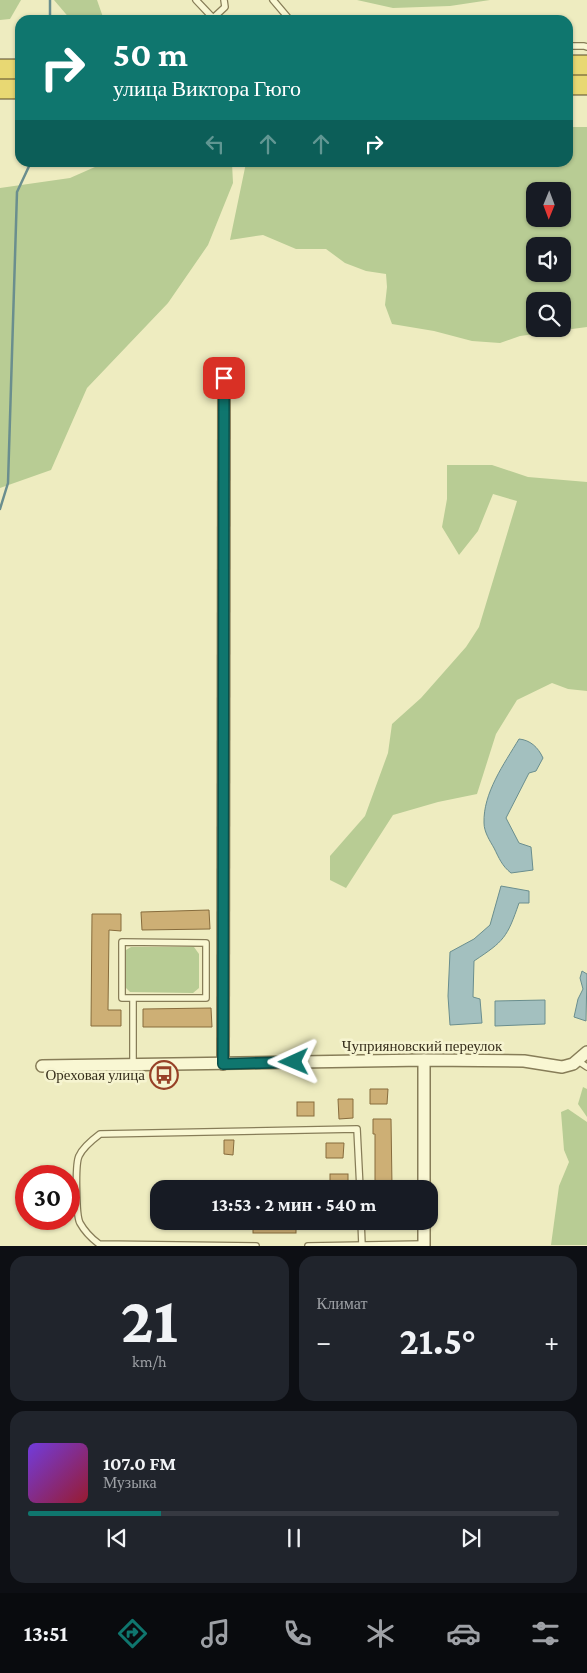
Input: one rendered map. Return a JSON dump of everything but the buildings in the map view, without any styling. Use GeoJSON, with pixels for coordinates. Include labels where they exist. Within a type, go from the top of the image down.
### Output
{"type":"FeatureCollection","features":[{"type":"Feature","properties":{"kind":"highway"},"geometry":{"type":"LineString","coordinates":[[573,65],[587,65]]}},
{"type":"Feature","properties":{"kind":"highway"},"geometry":{"type":"LineString","coordinates":[[0,69],[15,69]]}},
{"type":"Feature","properties":{"kind":"highway"},"geometry":{"type":"LineString","coordinates":[[573,85],[587,85]]}},
{"type":"Feature","properties":{"kind":"highway"},"geometry":{"type":"LineString","coordinates":[[0,89],[15,89]]}},
{"type":"Feature","properties":{"kind":"street"},"geometry":{"type":"LineString","coordinates":[[223,1064],[224,378]]}},
{"type":"Feature","properties":{"kind":"street"},"geometry":{"type":"LineString","coordinates":[[582,1064],[587,1052]]}},
{"type":"Feature","properties":{"kind":"street"},"geometry":{"type":"LineString","coordinates":[[424,1060],[424,1180]]}},
{"type":"Feature","properties":{"kind":"street","name":"Чуприяновский переулок"},"geometry":{"type":"LineString","coordinates":[[42,1066],[424,1060],[524,1061],[562,1067],[582,1064]]}},
{"type":"Feature","properties":{"kind":"street"},"geometry":{"type":"LineString","coordinates":[[424,1230],[424,1245]]}},
{"type":"Feature","properties":{"kind":"lane"},"geometry":{"type":"LineString","coordinates":[[196,0],[209,15]]}},
{"type":"Feature","properties":{"kind":"lane"},"geometry":{"type":"LineString","coordinates":[[216,15],[225,7],[224,0]]}},
{"type":"Feature","properties":{"kind":"lane"},"geometry":{"type":"LineString","coordinates":[[273,0],[286,15]]}},
{"type":"Feature","properties":{"kind":"lane"},"geometry":{"type":"LineString","coordinates":[[573,46],[587,47]]}},
{"type":"Feature","properties":{"kind":"lane"},"geometry":{"type":"LineString","coordinates":[[122,942],[206,943],[206,998],[133,998],[122,998],[122,942]]}},
{"type":"Feature","properties":{"kind":"lane"},"geometry":{"type":"LineString","coordinates":[[133,998],[133,1064]]}},
{"type":"Feature","properties":{"kind":"lane"},"geometry":{"type":"LineString","coordinates":[[256,1246],[99,1244],[88,1236],[78,1222],[78,1158],[88,1144],[100,1134],[358,1129],[360,1180]]}},
{"type":"Feature","properties":{"kind":"lane"},"geometry":{"type":"LineString","coordinates":[[361,1230],[362,1245]]}},
{"type":"Feature","properties":{"kind":"lane"},"geometry":{"type":"LineString","coordinates":[[308,1246],[424,1245]]}},
{"type":"Feature","properties":{"kind":"green space"},"geometry":{"type":"Polygon","coordinates":[[[0,0],[21,0],[10,19],[0,20],[0,0]]]}},
{"type":"Feature","properties":{"kind":"green space"},"geometry":{"type":"Polygon","coordinates":[[[54,0],[97,0],[102,15],[67,15],[54,0]]]}},
{"type":"Feature","properties":{"kind":"green space"},"geometry":{"type":"Polygon","coordinates":[[[357,0],[490,0],[450,6],[393,8],[357,0]]]}},
{"type":"Feature","properties":{"kind":"green space"},"geometry":{"type":"Polygon","coordinates":[[[573,127],[587,127],[587,327],[571,329],[571,292],[526,292],[526,335],[500,343],[472,341],[434,331],[392,324],[385,305],[386,274],[366,271],[345,263],[326,249],[296,249],[263,235],[230,240],[245,167],[573,167],[573,127]]]}},
{"type":"Feature","properties":{"kind":"green space"},"geometry":{"type":"Polygon","coordinates":[[[95,167],[232,167],[233,183],[208,245],[168,303],[87,388],[51,470],[0,488],[0,188],[70,178],[95,167]]]}},
{"type":"Feature","properties":{"kind":"green space"},"geometry":{"type":"Polygon","coordinates":[[[447,465],[492,465],[528,477],[587,482],[587,691],[568,689],[552,683],[517,700],[496,734],[477,794],[438,802],[393,815],[346,888],[330,880],[330,856],[365,816],[388,753],[392,724],[421,698],[466,647],[479,627],[517,501],[493,494],[478,531],[459,555],[442,527],[447,499],[447,465]]]}},
{"type":"Feature","properties":{"kind":"green space"},"geometry":{"type":"Polygon","coordinates":[[[131,947],[194,947],[199,954],[199,988],[193,993],[130,992],[126,988],[126,950],[131,947]]]}},
{"type":"Feature","properties":{"kind":"green space"},"geometry":{"type":"Polygon","coordinates":[[[583,1087],[587,1089],[587,1117],[578,1104],[583,1087]]]}},
{"type":"Feature","properties":{"kind":"green space"},"geometry":{"type":"Polygon","coordinates":[[[568,1109],[587,1122],[587,1245],[551,1245],[559,1186],[569,1162],[564,1150],[561,1112],[568,1109]]]}},
{"type":"Feature","properties":{"kind":"water"},"geometry":{"type":"Polygon","coordinates":[[[519,739],[533,745],[543,758],[536,771],[529,773],[506,818],[519,843],[531,847],[533,870],[511,873],[501,862],[484,826],[487,801],[491,790],[519,739]]]}},
{"type":"Feature","properties":{"kind":"water"},"geometry":{"type":"Polygon","coordinates":[[[501,886],[529,891],[529,903],[519,903],[503,938],[474,961],[473,997],[480,999],[482,1023],[450,1025],[448,996],[450,952],[474,939],[490,925],[501,886]]]}},
{"type":"Feature","properties":{"kind":"water"},"geometry":{"type":"Polygon","coordinates":[[[582,971],[587,974],[586,1021],[574,1017],[578,999],[583,989],[580,978],[582,971]]]}},
{"type":"Feature","properties":{"kind":"water"},"geometry":{"type":"Polygon","coordinates":[[[545,1000],[545,1024],[495,1026],[495,1001],[545,1000]]]}},
{"type":"Feature","properties":{"kind":"waterway"},"geometry":{"type":"LineString","coordinates":[[50,0],[50,15]]}},
{"type":"Feature","properties":{"kind":"waterway"},"geometry":{"type":"LineString","coordinates":[[0,509],[8,483],[17,192],[29,167]]}},
{"type":"Feature","properties":{"kind":"place","name":"Ореховая улица"},"geometry":{"type":"Point","coordinates":[164,1075]}},
{"type":"Feature","properties":{"kind":"route"},"geometry":{"type":"LineString","coordinates":[[224,378],[223,1064],[294,1062]]}}]}
